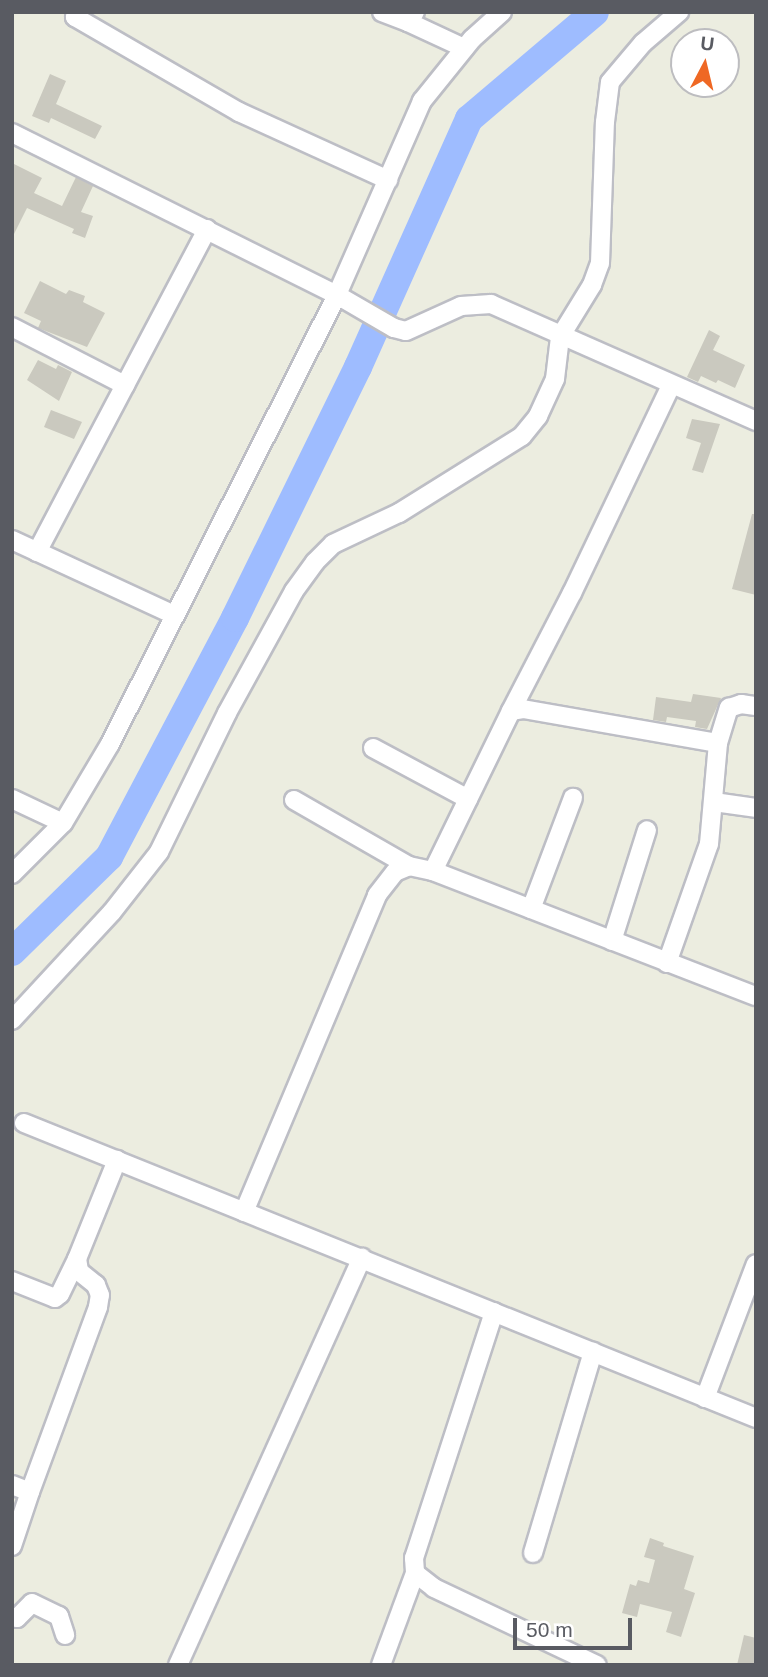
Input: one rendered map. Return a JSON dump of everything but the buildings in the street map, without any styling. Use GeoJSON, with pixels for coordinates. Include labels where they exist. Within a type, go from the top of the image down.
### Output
{"type":"FeatureCollection","features":[{"type":"Feature","properties":{"kind":"street"},"geometry":{"type":"LineString","coordinates":[[382,12],[412,17],[464,48]]}},
{"type":"Feature","properties":{"kind":"street"},"geometry":{"type":"LineString","coordinates":[[12,874],[63,823],[110,744],[337,295],[422,101],[464,48],[502,12]]}},
{"type":"Feature","properties":{"kind":"street"},"geometry":{"type":"LineString","coordinates":[[12,1020],[112,912],[159,852],[227,713],[294,591],[315,562],[332,544],[399,513],[523,436],[538,416],[555,379],[560,337],[592,285],[600,263],[610,82],[643,43],[679,12]]}},
{"type":"Feature","properties":{"kind":"street"},"geometry":{"type":"LineString","coordinates":[[73,14],[239,112],[388,180]]}},
{"type":"Feature","properties":{"kind":"street"},"geometry":{"type":"LineString","coordinates":[[12,133],[337,295],[394,328],[412,330],[461,306],[480,302],[491,304],[560,337],[756,421]]}},
{"type":"Feature","properties":{"kind":"street"},"geometry":{"type":"LineString","coordinates":[[37,552],[207,229]]}},
{"type":"Feature","properties":{"kind":"street"},"geometry":{"type":"LineString","coordinates":[[12,327],[125,385]]}},
{"type":"Feature","properties":{"kind":"street"},"geometry":{"type":"LineString","coordinates":[[433,871],[572,593],[671,384]]}},
{"type":"Feature","properties":{"kind":"street"},"geometry":{"type":"LineString","coordinates":[[12,540],[174,615]]}},
{"type":"Feature","properties":{"kind":"street"},"geometry":{"type":"LineString","coordinates":[[667,963],[709,844],[718,743],[729,708],[741,704],[756,706]]}},
{"type":"Feature","properties":{"kind":"street"},"geometry":{"type":"LineString","coordinates":[[511,711],[523,709],[718,743]]}},
{"type":"Feature","properties":{"kind":"street"},"geometry":{"type":"LineString","coordinates":[[373,748],[468,799]]}},
{"type":"Feature","properties":{"kind":"street"},"geometry":{"type":"LineString","coordinates":[[531,909],[573,798]]}},
{"type":"Feature","properties":{"kind":"street"},"geometry":{"type":"LineString","coordinates":[[12,799],[63,823]]}},
{"type":"Feature","properties":{"kind":"street"},"geometry":{"type":"LineString","coordinates":[[294,800],[409,866],[433,871],[756,996]]}},
{"type":"Feature","properties":{"kind":"street"},"geometry":{"type":"LineString","coordinates":[[714,802],[756,808]]}},
{"type":"Feature","properties":{"kind":"street"},"geometry":{"type":"LineString","coordinates":[[612,941],[647,830]]}},
{"type":"Feature","properties":{"kind":"street"},"geometry":{"type":"LineString","coordinates":[[244,1212],[377,894],[395,872],[409,866]]}},
{"type":"Feature","properties":{"kind":"street"},"geometry":{"type":"LineString","coordinates":[[24,1122],[756,1418]]}},
{"type":"Feature","properties":{"kind":"street"},"geometry":{"type":"LineString","coordinates":[[12,1282],[55,1298],[60,1294],[117,1160]]}},
{"type":"Feature","properties":{"kind":"street"},"geometry":{"type":"LineString","coordinates":[[178,1665],[362,1258]]}},
{"type":"Feature","properties":{"kind":"street"},"geometry":{"type":"LineString","coordinates":[[12,1546],[98,1307],[100,1295],[96,1285],[79,1271],[77,1259]]}},
{"type":"Feature","properties":{"kind":"street"},"geometry":{"type":"LineString","coordinates":[[705,1398],[756,1265]]}},
{"type":"Feature","properties":{"kind":"street"},"geometry":{"type":"LineString","coordinates":[[381,1665],[415,1573],[414,1559],[494,1312]]}},
{"type":"Feature","properties":{"kind":"street"},"geometry":{"type":"LineString","coordinates":[[533,1553],[593,1352]]}},
{"type":"Feature","properties":{"kind":"street"},"geometry":{"type":"LineString","coordinates":[[12,1485],[30,1492]]}},
{"type":"Feature","properties":{"kind":"street"},"geometry":{"type":"LineString","coordinates":[[415,1573],[434,1588],[597,1665]]}},
{"type":"Feature","properties":{"kind":"street"},"geometry":{"type":"LineString","coordinates":[[12,1617],[17,1618],[32,1603],[59,1616],[65,1635]]}},
{"type":"Feature","properties":{"kind":"waterway"},"geometry":{"type":"LineString","coordinates":[[12,952],[109,857],[235,618],[358,367],[469,119],[595,12]]}}]}
